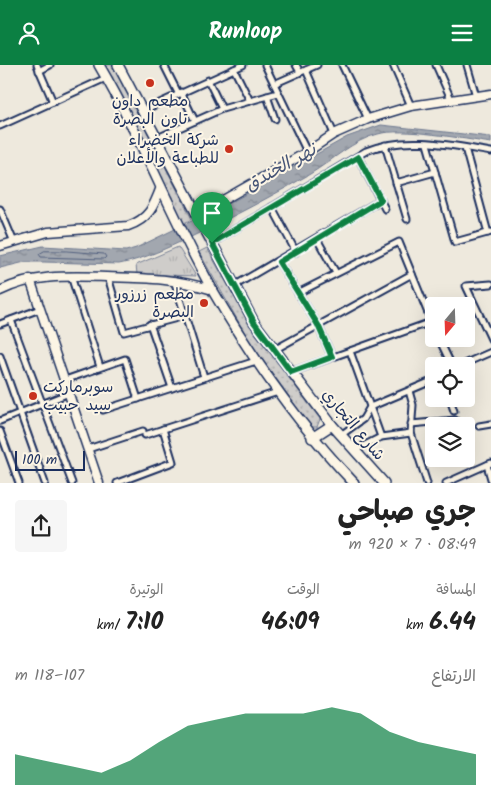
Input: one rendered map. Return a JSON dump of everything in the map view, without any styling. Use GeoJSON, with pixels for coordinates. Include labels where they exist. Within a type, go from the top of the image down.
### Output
{"type":"FeatureCollection","features":[{"type":"Feature","properties":{"kind":"main road"},"geometry":{"type":"LineString","coordinates":[[99,65],[213,290],[256,361],[312,438],[354,483]]}},
{"type":"Feature","properties":{"kind":"main road"},"geometry":{"type":"LineString","coordinates":[[118,65],[197,215]]}},
{"type":"Feature","properties":{"kind":"main road","name":"شارع التجاري"},"geometry":{"type":"LineString","coordinates":[[197,215],[254,322],[332,425],[384,483]]}},
{"type":"Feature","properties":{"kind":"main road"},"geometry":{"type":"LineString","coordinates":[[312,438],[332,425]]}},
{"type":"Feature","properties":{"kind":"street"},"geometry":{"type":"LineString","coordinates":[[50,65],[38,68],[53,102]]}},
{"type":"Feature","properties":{"kind":"street"},"geometry":{"type":"LineString","coordinates":[[164,65],[195,121]]}},
{"type":"Feature","properties":{"kind":"street"},"geometry":{"type":"LineString","coordinates":[[142,111],[180,92],[243,65]]}},
{"type":"Feature","properties":{"kind":"street"},"geometry":{"type":"LineString","coordinates":[[265,65],[307,152]]}},
{"type":"Feature","properties":{"kind":"street"},"geometry":{"type":"LineString","coordinates":[[296,65],[300,73]]}},
{"type":"Feature","properties":{"kind":"street"},"geometry":{"type":"LineString","coordinates":[[274,84],[317,65]]}},
{"type":"Feature","properties":{"kind":"street"},"geometry":{"type":"LineString","coordinates":[[342,65],[368,119]]}},
{"type":"Feature","properties":{"kind":"street"},"geometry":{"type":"LineString","coordinates":[[393,65],[411,106]]}},
{"type":"Feature","properties":{"kind":"street"},"geometry":{"type":"LineString","coordinates":[[436,65],[451,99]]}},
{"type":"Feature","properties":{"kind":"street"},"geometry":{"type":"LineString","coordinates":[[467,65],[476,96]]}},
{"type":"Feature","properties":{"kind":"street"},"geometry":{"type":"LineString","coordinates":[[234,69],[250,101]]}},
{"type":"Feature","properties":{"kind":"street"},"geometry":{"type":"LineString","coordinates":[[306,70],[334,133]]}},
{"type":"Feature","properties":{"kind":"street"},"geometry":{"type":"LineString","coordinates":[[0,126],[106,78]]}},
{"type":"Feature","properties":{"kind":"street"},"geometry":{"type":"LineString","coordinates":[[208,80],[222,109]]}},
{"type":"Feature","properties":{"kind":"street"},"geometry":{"type":"LineString","coordinates":[[156,139],[222,109],[278,93]]}},
{"type":"Feature","properties":{"kind":"street"},"geometry":{"type":"LineString","coordinates":[[197,215],[307,152],[334,133],[368,119],[411,106],[491,93]]}},
{"type":"Feature","properties":{"kind":"street"},"geometry":{"type":"LineString","coordinates":[[267,96],[275,119]]}},
{"type":"Feature","properties":{"kind":"street"},"geometry":{"type":"LineString","coordinates":[[212,243],[358,157],[385,145],[400,142],[491,152]]}},
{"type":"Feature","properties":{"kind":"street"},"geometry":{"type":"LineString","coordinates":[[427,144],[455,243],[489,232],[465,148]]}},
{"type":"Feature","properties":{"kind":"street"},"geometry":{"type":"LineString","coordinates":[[385,145],[407,219]]}},
{"type":"Feature","properties":{"kind":"street"},"geometry":{"type":"LineString","coordinates":[[358,157],[385,209]]}},
{"type":"Feature","properties":{"kind":"street"},"geometry":{"type":"LineString","coordinates":[[396,183],[435,172]]}},
{"type":"Feature","properties":{"kind":"street"},"geometry":{"type":"LineString","coordinates":[[0,246],[48,231],[137,223],[154,208],[161,187]]}},
{"type":"Feature","properties":{"kind":"street"},"geometry":{"type":"LineString","coordinates":[[234,286],[279,262],[381,200]]}},
{"type":"Feature","properties":{"kind":"street"},"geometry":{"type":"LineString","coordinates":[[272,207],[296,252]]}},
{"type":"Feature","properties":{"kind":"street"},"geometry":{"type":"LineString","coordinates":[[0,209],[14,242]]}},
{"type":"Feature","properties":{"kind":"street"},"geometry":{"type":"LineString","coordinates":[[317,239],[336,273]]}},
{"type":"Feature","properties":{"kind":"street"},"geometry":{"type":"LineString","coordinates":[[298,293],[398,242],[425,307]]}},
{"type":"Feature","properties":{"kind":"street"},"geometry":{"type":"LineString","coordinates":[[279,262],[318,325],[332,357]]}},
{"type":"Feature","properties":{"kind":"street"},"geometry":{"type":"LineString","coordinates":[[274,350],[412,274]]}},
{"type":"Feature","properties":{"kind":"street"},"geometry":{"type":"LineString","coordinates":[[0,291],[30,279],[71,276],[174,279],[213,290]]}},
{"type":"Feature","properties":{"kind":"street"},"geometry":{"type":"LineString","coordinates":[[71,276],[100,367]]}},
{"type":"Feature","properties":{"kind":"street"},"geometry":{"type":"LineString","coordinates":[[108,277],[124,332],[185,315]]}},
{"type":"Feature","properties":{"kind":"street"},"geometry":{"type":"LineString","coordinates":[[30,279],[99,483]]}},
{"type":"Feature","properties":{"kind":"street"},"geometry":{"type":"LineString","coordinates":[[174,279],[204,377]]}},
{"type":"Feature","properties":{"kind":"street"},"geometry":{"type":"LineString","coordinates":[[491,285],[466,286],[491,339]]}},
{"type":"Feature","properties":{"kind":"street"},"geometry":{"type":"LineString","coordinates":[[0,324],[40,309]]}},
{"type":"Feature","properties":{"kind":"street"},"geometry":{"type":"LineString","coordinates":[[11,320],[72,483]]}},
{"type":"Feature","properties":{"kind":"street"},"geometry":{"type":"LineString","coordinates":[[150,324],[172,388]]}},
{"type":"Feature","properties":{"kind":"street"},"geometry":{"type":"LineString","coordinates":[[291,372],[425,327]]}},
{"type":"Feature","properties":{"kind":"street"},"geometry":{"type":"LineString","coordinates":[[350,351],[381,437]]}},
{"type":"Feature","properties":{"kind":"street"},"geometry":{"type":"LineString","coordinates":[[475,358],[491,351]]}},
{"type":"Feature","properties":{"kind":"street"},"geometry":{"type":"LineString","coordinates":[[0,356],[45,483]]}},
{"type":"Feature","properties":{"kind":"street"},"geometry":{"type":"LineString","coordinates":[[65,380],[124,359],[138,399]]}},
{"type":"Feature","properties":{"kind":"street"},"geometry":{"type":"LineString","coordinates":[[103,410],[256,361]]}},
{"type":"Feature","properties":{"kind":"street"},"geometry":{"type":"LineString","coordinates":[[341,435],[363,419],[370,407],[425,384]]}},
{"type":"Feature","properties":{"kind":"street"},"geometry":{"type":"LineString","coordinates":[[409,391],[413,405],[411,433],[427,483]]}},
{"type":"Feature","properties":{"kind":"street"},"geometry":{"type":"LineString","coordinates":[[88,449],[162,429],[278,392]]}},
{"type":"Feature","properties":{"kind":"street"},"geometry":{"type":"LineString","coordinates":[[0,421],[69,393]]}},
{"type":"Feature","properties":{"kind":"street"},"geometry":{"type":"LineString","coordinates":[[453,407],[454,411]]}},
{"type":"Feature","properties":{"kind":"street"},"geometry":{"type":"LineString","coordinates":[[411,424],[425,423]]}},
{"type":"Feature","properties":{"kind":"street"},"geometry":{"type":"LineString","coordinates":[[480,426],[491,424]]}},
{"type":"Feature","properties":{"kind":"street"},"geometry":{"type":"LineString","coordinates":[[117,483],[173,462],[162,429]]}},
{"type":"Feature","properties":{"kind":"street"},"geometry":{"type":"LineString","coordinates":[[0,431],[2,443],[19,483]]}},
{"type":"Feature","properties":{"kind":"street"},"geometry":{"type":"LineString","coordinates":[[355,451],[381,437],[411,433]]}},
{"type":"Feature","properties":{"kind":"street"},"geometry":{"type":"LineString","coordinates":[[446,483],[489,464],[491,479]]}},
{"type":"Feature","properties":{"kind":"green space"},"geometry":{"type":"Polygon","coordinates":[[[102,65],[113,65],[192,219],[184,223],[102,65]]]}},
{"type":"Feature","properties":{"kind":"green space"},"geometry":{"type":"Polygon","coordinates":[[[178,247],[196,276],[137,274],[136,265],[178,247]]]}},
{"type":"Feature","properties":{"kind":"green space"},"geometry":{"type":"Polygon","coordinates":[[[207,248],[254,332],[320,419],[317,427],[311,427],[250,342],[199,252],[207,248]]]}},
{"type":"Feature","properties":{"kind":"water","name":"نهر الخندق"},"geometry":{"type":"Polygon","coordinates":[[[381,125],[491,137],[491,143],[417,133],[388,132],[378,134],[351,146],[310,174],[252,206],[148,256],[119,264],[25,262],[0,268],[0,256],[43,246],[126,251],[136,248],[237,199],[347,137],[381,125]]]}},
{"type":"Feature","properties":{"kind":"place","name":"مطعم داون تاون البصرة"},"geometry":{"type":"Point","coordinates":[150,83]}},
{"type":"Feature","properties":{"kind":"place","name":"شركة الخضراء للطباعة والأعلان"},"geometry":{"type":"Point","coordinates":[229,149]}},
{"type":"Feature","properties":{"kind":"place","name":"مطعم زرزور البصرة"},"geometry":{"type":"Point","coordinates":[204,303]}},
{"type":"Feature","properties":{"kind":"place","name":"سوبرماركت سيد حبيب"},"geometry":{"type":"Point","coordinates":[33,396]}},
{"type":"Feature","properties":{"kind":"route"},"geometry":{"type":"LineString","coordinates":[[358,157],[381,200],[279,262],[318,325],[332,357],[291,372],[254,322],[239,297],[212,243],[358,157]]}}]}
